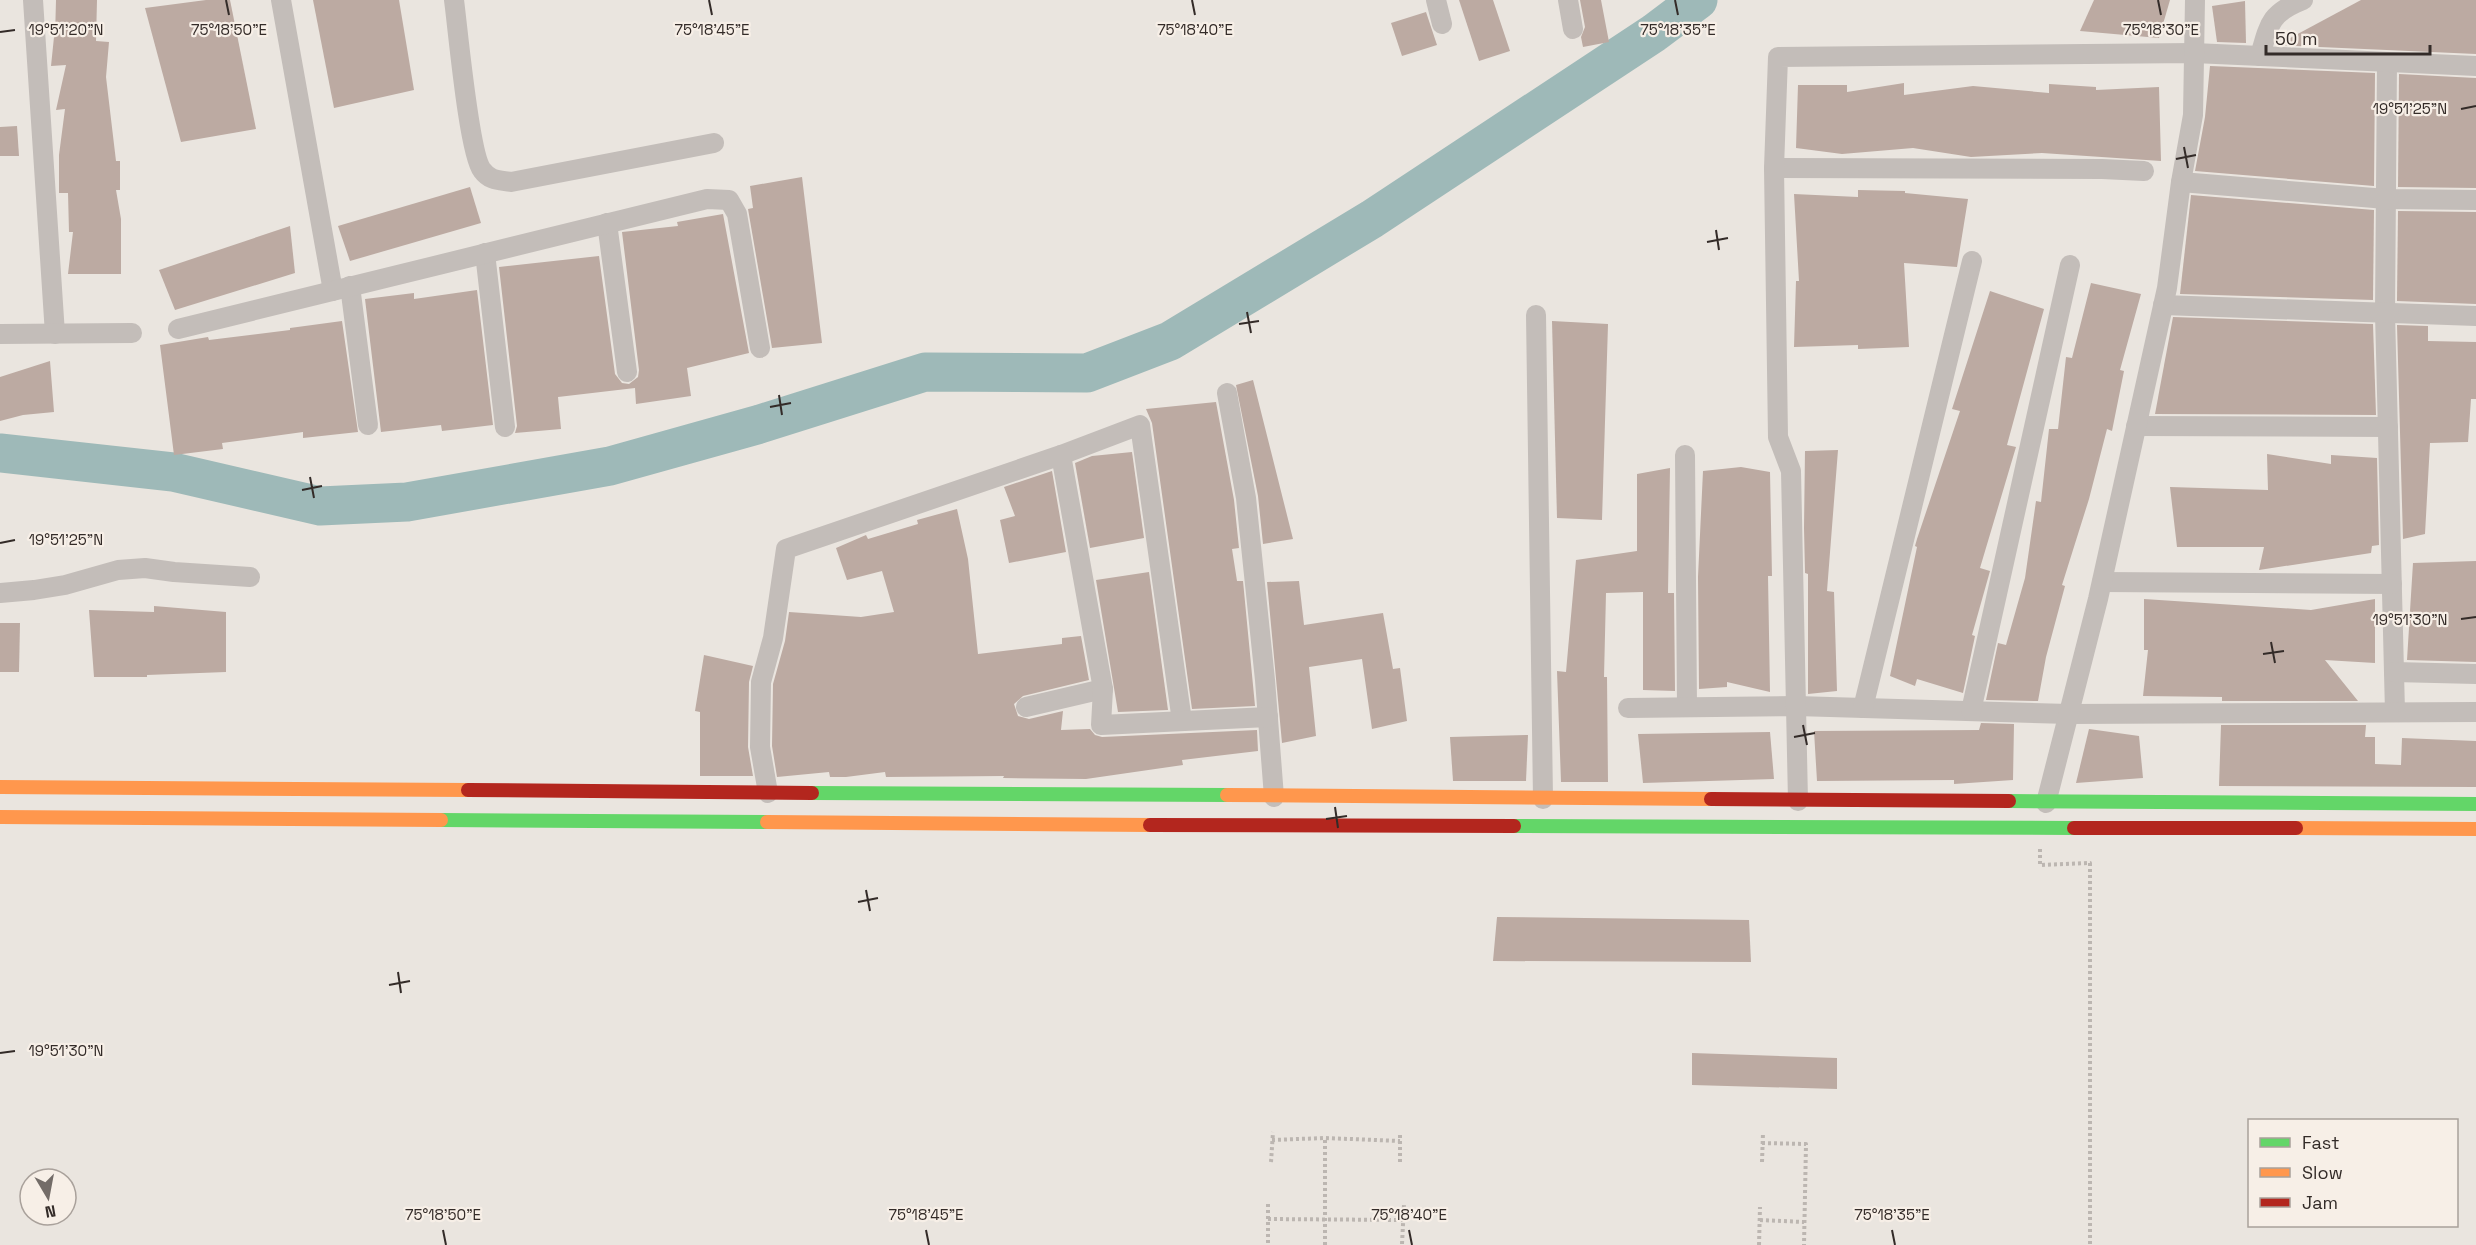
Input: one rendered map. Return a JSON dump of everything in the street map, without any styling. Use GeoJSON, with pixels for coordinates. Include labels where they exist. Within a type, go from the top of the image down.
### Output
{"type":"FeatureCollection","features":[{"type":"Feature","properties":{"kind":"street"},"geometry":{"type":"LineString","coordinates":[[33,0],[55,334]]}},
{"type":"Feature","properties":{"kind":"street"},"geometry":{"type":"LineString","coordinates":[[281,0],[368,425]]}},
{"type":"Feature","properties":{"kind":"street"},"geometry":{"type":"LineString","coordinates":[[454,0],[473,138],[480,169],[490,179],[511,182],[714,142]]}},
{"type":"Feature","properties":{"kind":"street"},"geometry":{"type":"LineString","coordinates":[[1436,0],[1442,24]]}},
{"type":"Feature","properties":{"kind":"street"},"geometry":{"type":"LineString","coordinates":[[1568,0],[1573,29]]}},
{"type":"Feature","properties":{"kind":"street"},"geometry":{"type":"LineString","coordinates":[[2046,803],[2102,582],[2163,305],[2193,115],[2195,0]]}},
{"type":"Feature","properties":{"kind":"street"},"geometry":{"type":"LineString","coordinates":[[2260,56],[2269,23],[2274,16],[2286,6],[2303,0]]}},
{"type":"Feature","properties":{"kind":"street"},"geometry":{"type":"LineString","coordinates":[[1798,801],[1791,471],[1778,437],[1774,168],[1778,57],[2194,53],[2476,66]]}},
{"type":"Feature","properties":{"kind":"street"},"geometry":{"type":"LineString","coordinates":[[2387,62],[2385,313],[2395,712]]}},
{"type":"Feature","properties":{"kind":"street"},"geometry":{"type":"LineString","coordinates":[[1774,168],[2144,171]]}},
{"type":"Feature","properties":{"kind":"street"},"geometry":{"type":"LineString","coordinates":[[2181,182],[2386,199],[2476,200]]}},
{"type":"Feature","properties":{"kind":"street"},"geometry":{"type":"LineString","coordinates":[[178,328],[707,199],[729,201],[736,214],[760,348]]}},
{"type":"Feature","properties":{"kind":"street"},"geometry":{"type":"LineString","coordinates":[[607,223],[627,372]]}},
{"type":"Feature","properties":{"kind":"street"},"geometry":{"type":"LineString","coordinates":[[485,253],[506,427]]}},
{"type":"Feature","properties":{"kind":"street"},"geometry":{"type":"LineString","coordinates":[[1863,708],[1972,261]]}},
{"type":"Feature","properties":{"kind":"street"},"geometry":{"type":"LineString","coordinates":[[1971,711],[2070,265]]}},
{"type":"Feature","properties":{"kind":"street"},"geometry":{"type":"LineString","coordinates":[[2163,305],[2476,316]]}},
{"type":"Feature","properties":{"kind":"street"},"geometry":{"type":"LineString","coordinates":[[1536,315],[1543,799]]}},
{"type":"Feature","properties":{"kind":"street"},"geometry":{"type":"LineString","coordinates":[[0,334],[132,333]]}},
{"type":"Feature","properties":{"kind":"street"},"geometry":{"type":"LineString","coordinates":[[1227,393],[1245,498],[1274,797]]}},
{"type":"Feature","properties":{"kind":"street"},"geometry":{"type":"LineString","coordinates":[[768,793],[760,747],[761,682],[773,639],[786,549],[1061,455],[1140,425],[1182,721]]}},
{"type":"Feature","properties":{"kind":"street"},"geometry":{"type":"LineString","coordinates":[[2136,426],[2388,427]]}},
{"type":"Feature","properties":{"kind":"street"},"geometry":{"type":"LineString","coordinates":[[1061,455],[1103,689],[1101,725],[1268,717]]}},
{"type":"Feature","properties":{"kind":"street"},"geometry":{"type":"LineString","coordinates":[[1685,455],[1687,707]]}},
{"type":"Feature","properties":{"kind":"street"},"geometry":{"type":"LineString","coordinates":[[0,593],[65,585],[118,570],[145,568],[250,578]]}},
{"type":"Feature","properties":{"kind":"street"},"geometry":{"type":"LineString","coordinates":[[2102,582],[2392,584]]}},
{"type":"Feature","properties":{"kind":"street"},"geometry":{"type":"LineString","coordinates":[[2394,672],[2476,674]]}},
{"type":"Feature","properties":{"kind":"street"},"geometry":{"type":"LineString","coordinates":[[1026,707],[1103,689]]}},
{"type":"Feature","properties":{"kind":"street"},"geometry":{"type":"LineString","coordinates":[[1628,708],[1796,706],[2069,714],[2476,712]]}},
{"type":"Feature","properties":{"kind":"street"},"geometry":{"type":"LineString","coordinates":[[0,787],[2046,803],[2476,804]]}},
{"type":"Feature","properties":{"kind":"street"},"geometry":{"type":"LineString","coordinates":[[0,817],[1187,825],[2476,829]]}},
{"type":"Feature","properties":{"kind":"path"},"geometry":{"type":"LineString","coordinates":[[2040,865],[2090,863],[2090,1245]]}},
{"type":"Feature","properties":{"kind":"path"},"geometry":{"type":"LineString","coordinates":[[1271,1162],[1273,1132]]}},
{"type":"Feature","properties":{"kind":"path"},"geometry":{"type":"LineString","coordinates":[[1400,1133],[1400,1162]]}},
{"type":"Feature","properties":{"kind":"path"},"geometry":{"type":"LineString","coordinates":[[1762,1162],[1763,1133]]}},
{"type":"Feature","properties":{"kind":"path"},"geometry":{"type":"LineString","coordinates":[[1272,1140],[1325,1138],[1400,1141]]}},
{"type":"Feature","properties":{"kind":"path"},"geometry":{"type":"LineString","coordinates":[[1325,1138],[1325,1245]]}},
{"type":"Feature","properties":{"kind":"path"},"geometry":{"type":"LineString","coordinates":[[1762,1143],[1806,1144],[1804,1245]]}},
{"type":"Feature","properties":{"kind":"path"},"geometry":{"type":"LineString","coordinates":[[1268,1204],[1268,1244]]}},
{"type":"Feature","properties":{"kind":"path"},"geometry":{"type":"LineString","coordinates":[[1402,1244],[1404,1205]]}},
{"type":"Feature","properties":{"kind":"path"},"geometry":{"type":"LineString","coordinates":[[1760,1207],[1760,1245]]}},
{"type":"Feature","properties":{"kind":"path"},"geometry":{"type":"LineString","coordinates":[[1269,1219],[1403,1220]]}},
{"type":"Feature","properties":{"kind":"path"},"geometry":{"type":"LineString","coordinates":[[1760,1220],[1804,1222]]}},
{"type":"Feature","properties":{"kind":"building"},"geometry":{"type":"Polygon","coordinates":[[[56,0],[97,0],[96,41],[109,42],[106,77],[116,161],[120,161],[120,190],[116,190],[121,219],[121,274],[68,274],[73,232],[69,232],[68,193],[59,193],[59,155],[65,109],[56,110],[66,65],[51,66],[56,0]]]}},
{"type":"Feature","properties":{"kind":"building"},"geometry":{"type":"Polygon","coordinates":[[[206,0],[230,0],[256,129],[181,142],[145,8],[206,0]]]}},
{"type":"Feature","properties":{"kind":"building"},"geometry":{"type":"Polygon","coordinates":[[[313,0],[399,0],[414,90],[334,108],[313,0]]]}},
{"type":"Feature","properties":{"kind":"building"},"geometry":{"type":"Polygon","coordinates":[[[1459,0],[1493,0],[1510,51],[1479,61],[1459,0]]]}},
{"type":"Feature","properties":{"kind":"building"},"geometry":{"type":"Polygon","coordinates":[[[1580,0],[1601,0],[1609,42],[1583,47],[1581,37],[1585,27],[1580,0]]]}},
{"type":"Feature","properties":{"kind":"building"},"geometry":{"type":"Polygon","coordinates":[[[2094,0],[2170,0],[2159,38],[2080,31],[2094,0]]]}},
{"type":"Feature","properties":{"kind":"building"},"geometry":{"type":"Polygon","coordinates":[[[2361,0],[2476,0],[2476,54],[2277,45],[2361,0]]]}},
{"type":"Feature","properties":{"kind":"building"},"geometry":{"type":"Polygon","coordinates":[[[2245,1],[2246,43],[2217,42],[2212,6],[2245,1]]]}},
{"type":"Feature","properties":{"kind":"building"},"geometry":{"type":"Polygon","coordinates":[[[1426,12],[1437,45],[1402,56],[1391,23],[1426,12]]]}},
{"type":"Feature","properties":{"kind":"building"},"geometry":{"type":"Polygon","coordinates":[[[2210,66],[2375,73],[2374,186],[2195,171],[2205,117],[2210,66]]]}},
{"type":"Feature","properties":{"kind":"building"},"geometry":{"type":"Polygon","coordinates":[[[2399,74],[2476,78],[2476,188],[2398,187],[2399,74]]]}},
{"type":"Feature","properties":{"kind":"building"},"geometry":{"type":"Polygon","coordinates":[[[1904,83],[1904,95],[1973,86],[2049,93],[2049,84],[2096,87],[2096,90],[2159,87],[2161,161],[2042,153],[1971,157],[1913,148],[1842,154],[1796,148],[1798,85],[1847,85],[1847,92],[1904,83]]]}},
{"type":"Feature","properties":{"kind":"building"},"geometry":{"type":"Polygon","coordinates":[[[17,126],[19,156],[0,156],[0,127],[17,126]]]}},
{"type":"Feature","properties":{"kind":"building"},"geometry":{"type":"Polygon","coordinates":[[[802,177],[822,343],[772,348],[748,209],[753,208],[750,186],[802,177]]]}},
{"type":"Feature","properties":{"kind":"building"},"geometry":{"type":"Polygon","coordinates":[[[470,187],[481,223],[350,261],[338,226],[470,187]]]}},
{"type":"Feature","properties":{"kind":"building"},"geometry":{"type":"Polygon","coordinates":[[[1858,190],[1905,191],[1905,193],[1968,199],[1957,267],[1904,263],[1909,347],[1858,349],[1858,345],[1794,347],[1796,281],[1799,281],[1794,194],[1858,197],[1858,190]]]}},
{"type":"Feature","properties":{"kind":"building"},"geometry":{"type":"Polygon","coordinates":[[[2191,195],[2374,210],[2373,300],[2180,294],[2191,195]]]}},
{"type":"Feature","properties":{"kind":"building"},"geometry":{"type":"Polygon","coordinates":[[[2398,211],[2476,212],[2476,304],[2397,301],[2398,211]]]}},
{"type":"Feature","properties":{"kind":"building"},"geometry":{"type":"Polygon","coordinates":[[[723,214],[749,353],[687,368],[691,396],[636,404],[635,388],[558,397],[561,429],[515,433],[517,426],[499,267],[599,256],[615,374],[622,383],[629,384],[638,377],[639,370],[622,232],[678,226],[677,222],[723,214]]]}},
{"type":"Feature","properties":{"kind":"building"},"geometry":{"type":"Polygon","coordinates":[[[290,226],[295,273],[175,310],[159,270],[290,226]]]}},
{"type":"Feature","properties":{"kind":"building"},"geometry":{"type":"Polygon","coordinates":[[[2091,283],[2141,294],[2120,370],[2124,371],[2112,431],[2107,429],[2089,499],[2062,585],[2065,586],[2046,657],[2038,701],[1986,700],[1998,643],[2006,645],[2025,578],[2036,501],[2041,502],[2049,429],[2058,429],[2066,357],[2072,358],[2091,283]]]}},
{"type":"Feature","properties":{"kind":"building"},"geometry":{"type":"Polygon","coordinates":[[[477,290],[493,425],[442,431],[441,425],[381,432],[365,299],[414,293],[414,299],[477,290]]]}},
{"type":"Feature","properties":{"kind":"building"},"geometry":{"type":"Polygon","coordinates":[[[1990,291],[2044,309],[2007,445],[2016,447],[1980,568],[1990,571],[1972,635],[1975,636],[1963,693],[1917,679],[1915,686],[1890,676],[1917,547],[1915,546],[1960,411],[1952,409],[1990,291]]]}},
{"type":"Feature","properties":{"kind":"building"},"geometry":{"type":"Polygon","coordinates":[[[2173,317],[2373,324],[2376,415],[2155,414],[2173,317]]]}},
{"type":"Feature","properties":{"kind":"building"},"geometry":{"type":"Polygon","coordinates":[[[342,321],[358,432],[303,438],[303,432],[222,443],[223,449],[174,455],[160,345],[208,337],[209,340],[290,330],[290,328],[342,321]]]}},
{"type":"Feature","properties":{"kind":"building"},"geometry":{"type":"Polygon","coordinates":[[[1552,321],[1608,324],[1602,520],[1557,518],[1552,321]]]}},
{"type":"Feature","properties":{"kind":"building"},"geometry":{"type":"Polygon","coordinates":[[[2397,325],[2428,326],[2428,341],[2476,342],[2476,399],[2471,399],[2468,442],[2430,443],[2425,534],[2403,539],[2397,325]]]}},
{"type":"Feature","properties":{"kind":"building"},"geometry":{"type":"Polygon","coordinates":[[[50,361],[54,412],[23,415],[0,421],[0,377],[50,361]]]}},
{"type":"Feature","properties":{"kind":"building"},"geometry":{"type":"Polygon","coordinates":[[[1253,380],[1293,539],[1263,544],[1258,496],[1236,385],[1253,380]]]}},
{"type":"Feature","properties":{"kind":"building"},"geometry":{"type":"Polygon","coordinates":[[[1216,402],[1234,500],[1239,548],[1232,549],[1237,581],[1243,581],[1255,706],[1192,709],[1152,423],[1146,409],[1216,402]]]}},
{"type":"Feature","properties":{"kind":"building"},"geometry":{"type":"Polygon","coordinates":[[[1838,450],[1827,591],[1834,592],[1837,691],[1808,694],[1808,574],[1805,573],[1804,528],[1805,451],[1838,450]]]}},
{"type":"Feature","properties":{"kind":"building"},"geometry":{"type":"Polygon","coordinates":[[[1132,452],[1144,538],[1090,548],[1075,463],[1092,456],[1132,452]]]}},
{"type":"Feature","properties":{"kind":"building"},"geometry":{"type":"Polygon","coordinates":[[[2267,454],[2331,464],[2331,455],[2377,458],[2379,545],[2372,546],[2371,553],[2259,570],[2264,547],[2177,547],[2170,487],[2268,490],[2267,454]]]}},
{"type":"Feature","properties":{"kind":"building"},"geometry":{"type":"Polygon","coordinates":[[[1741,467],[1770,472],[1772,576],[1768,576],[1770,692],[1727,682],[1727,687],[1699,689],[1698,577],[1703,471],[1741,467]]]}},
{"type":"Feature","properties":{"kind":"building"},"geometry":{"type":"Polygon","coordinates":[[[1670,468],[1668,593],[1674,593],[1675,691],[1643,690],[1643,592],[1606,593],[1604,677],[1607,677],[1608,782],[1561,782],[1557,671],[1566,672],[1576,560],[1637,551],[1637,474],[1670,468]]]}},
{"type":"Feature","properties":{"kind":"building"},"geometry":{"type":"Polygon","coordinates":[[[1052,471],[1066,552],[1009,563],[1000,520],[1015,516],[1004,487],[1052,471]]]}},
{"type":"Feature","properties":{"kind":"building"},"geometry":{"type":"Polygon","coordinates":[[[957,509],[968,559],[978,654],[1062,644],[1062,638],[1081,636],[1089,680],[1023,696],[1014,704],[1018,716],[1029,719],[1063,711],[1061,730],[1090,729],[1095,735],[1102,737],[1257,730],[1258,751],[1182,760],[1183,765],[1086,779],[1003,778],[1004,776],[886,777],[885,772],[846,777],[830,777],[829,772],[777,777],[772,746],[773,684],[785,641],[789,612],[861,617],[894,612],[882,571],[847,580],[836,548],[866,535],[868,539],[918,524],[917,520],[957,509]]]}},
{"type":"Feature","properties":{"kind":"building"},"geometry":{"type":"Polygon","coordinates":[[[2476,561],[2476,662],[2407,660],[2413,563],[2476,561]]]}},
{"type":"Feature","properties":{"kind":"building"},"geometry":{"type":"Polygon","coordinates":[[[1149,572],[1168,710],[1118,712],[1096,580],[1149,572]]]}},
{"type":"Feature","properties":{"kind":"building"},"geometry":{"type":"Polygon","coordinates":[[[1299,581],[1304,625],[1383,613],[1393,669],[1400,668],[1407,721],[1372,729],[1362,659],[1309,667],[1316,736],[1282,743],[1267,582],[1299,581]]]}},
{"type":"Feature","properties":{"kind":"building"},"geometry":{"type":"Polygon","coordinates":[[[2144,599],[2311,610],[2375,599],[2375,663],[2325,660],[2358,701],[2222,701],[2222,697],[2143,696],[2148,650],[2144,650],[2144,599]]]}},
{"type":"Feature","properties":{"kind":"building"},"geometry":{"type":"Polygon","coordinates":[[[154,606],[226,612],[226,672],[147,675],[147,677],[94,677],[89,610],[154,612],[154,606]]]}},
{"type":"Feature","properties":{"kind":"building"},"geometry":{"type":"Polygon","coordinates":[[[0,623],[20,623],[19,672],[0,672],[0,623]]]}},
{"type":"Feature","properties":{"kind":"building"},"geometry":{"type":"Polygon","coordinates":[[[704,655],[753,666],[749,682],[748,747],[753,776],[700,776],[700,712],[695,711],[704,655]]]}},
{"type":"Feature","properties":{"kind":"building"},"geometry":{"type":"Polygon","coordinates":[[[1981,723],[2014,724],[2013,780],[1954,784],[1954,780],[1817,781],[1814,731],[1979,730],[1981,723]]]}},
{"type":"Feature","properties":{"kind":"building"},"geometry":{"type":"Polygon","coordinates":[[[2221,725],[2366,725],[2365,737],[2375,737],[2375,764],[2401,765],[2402,738],[2476,741],[2476,787],[2219,786],[2221,725]]]}},
{"type":"Feature","properties":{"kind":"building"},"geometry":{"type":"Polygon","coordinates":[[[2089,729],[2139,736],[2143,778],[2076,783],[2089,729]]]}},
{"type":"Feature","properties":{"kind":"building"},"geometry":{"type":"Polygon","coordinates":[[[1770,732],[1774,779],[1643,783],[1638,734],[1770,732]]]}},
{"type":"Feature","properties":{"kind":"building"},"geometry":{"type":"Polygon","coordinates":[[[1528,735],[1526,781],[1453,781],[1450,737],[1528,735]]]}},
{"type":"Feature","properties":{"kind":"building"},"geometry":{"type":"Polygon","coordinates":[[[1497,917],[1749,920],[1751,962],[1493,961],[1497,917]]]}},
{"type":"Feature","properties":{"kind":"building"},"geometry":{"type":"Polygon","coordinates":[[[1692,1053],[1837,1058],[1837,1089],[1692,1085],[1692,1053]]]}},
{"type":"Feature","properties":{"kind":"waterway"},"geometry":{"type":"LineString","coordinates":[[0,453],[173,472],[320,506],[407,502],[610,466],[760,424],[925,372],[1087,373],[1170,341],[1372,219],[1654,33],[1698,0]]}},
{"type":"Feature","properties":{"kind":"traffic: fast"},"geometry":{"type":"LineString","coordinates":[[812,793],[1227,795]]}},
{"type":"Feature","properties":{"kind":"traffic: fast"},"geometry":{"type":"LineString","coordinates":[[2009,801],[2476,804]]}},
{"type":"Feature","properties":{"kind":"traffic: fast"},"geometry":{"type":"LineString","coordinates":[[441,820],[767,822]]}},
{"type":"Feature","properties":{"kind":"traffic: fast"},"geometry":{"type":"LineString","coordinates":[[1514,826],[2074,828]]}},
{"type":"Feature","properties":{"kind":"traffic: slow"},"geometry":{"type":"LineString","coordinates":[[0,787],[468,790]]}},
{"type":"Feature","properties":{"kind":"traffic: slow"},"geometry":{"type":"LineString","coordinates":[[1227,795],[1711,799]]}},
{"type":"Feature","properties":{"kind":"traffic: slow"},"geometry":{"type":"LineString","coordinates":[[0,817],[441,820]]}},
{"type":"Feature","properties":{"kind":"traffic: slow"},"geometry":{"type":"LineString","coordinates":[[767,822],[1150,825]]}},
{"type":"Feature","properties":{"kind":"traffic: slow"},"geometry":{"type":"LineString","coordinates":[[2296,828],[2476,829]]}},
{"type":"Feature","properties":{"kind":"traffic: jam"},"geometry":{"type":"LineString","coordinates":[[468,790],[812,793]]}},
{"type":"Feature","properties":{"kind":"traffic: jam"},"geometry":{"type":"LineString","coordinates":[[1711,799],[2009,801]]}},
{"type":"Feature","properties":{"kind":"traffic: jam"},"geometry":{"type":"LineString","coordinates":[[1150,825],[1514,826]]}},
{"type":"Feature","properties":{"kind":"traffic: jam"},"geometry":{"type":"LineString","coordinates":[[2074,828],[2296,828]]}}]}
